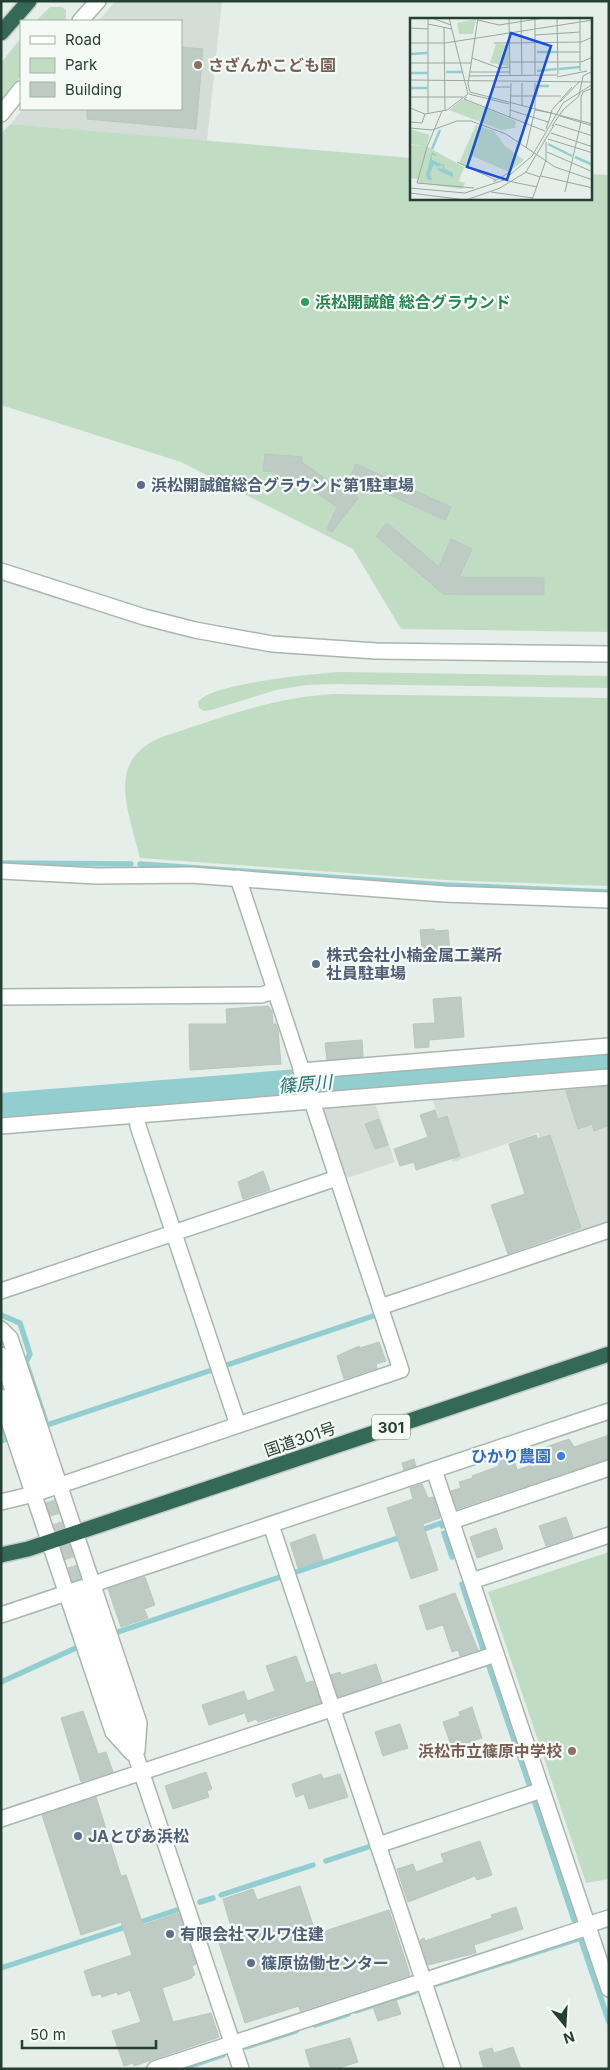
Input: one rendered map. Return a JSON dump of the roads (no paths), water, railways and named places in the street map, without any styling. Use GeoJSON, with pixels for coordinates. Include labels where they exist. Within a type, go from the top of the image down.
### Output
{"type":"FeatureCollection","features":[{"type":"Feature","properties":{"kind":"highway"},"geometry":{"type":"LineString","coordinates":[[1,33],[29,1]]}},
{"type":"Feature","properties":{"kind":"highway","name":"国道301号"},"geometry":{"type":"LineString","coordinates":[[1,1555],[28,1549],[609,1354]]}},
{"type":"Feature","properties":{"kind":"highway"},"geometry":{"type":"LineString","coordinates":[[1,1560],[28,1549]]}},
{"type":"Feature","properties":{"kind":"street"},"geometry":{"type":"LineString","coordinates":[[81,20],[92,3]]}},
{"type":"Feature","properties":{"kind":"street"},"geometry":{"type":"LineString","coordinates":[[1,114],[20,90]]}},
{"type":"Feature","properties":{"kind":"street"},"geometry":{"type":"LineString","coordinates":[[1,571],[144,617],[195,630],[272,644],[376,651],[609,654]]}},
{"type":"Feature","properties":{"kind":"street"},"geometry":{"type":"LineString","coordinates":[[1,871],[97,876],[191,875],[445,894],[609,900]]}},
{"type":"Feature","properties":{"kind":"street"},"geometry":{"type":"LineString","coordinates":[[1,1502],[34,1494],[401,1370],[301,1073],[238,878]]}},
{"type":"Feature","properties":{"kind":"street"},"geometry":{"type":"LineString","coordinates":[[1,997],[261,995],[274,991]]}},
{"type":"Feature","properties":{"kind":"street"},"geometry":{"type":"LineString","coordinates":[[301,1073],[609,1046]]}},
{"type":"Feature","properties":{"kind":"street"},"geometry":{"type":"LineString","coordinates":[[1,1126],[137,1115],[310,1097],[609,1077]]}},
{"type":"Feature","properties":{"kind":"street"},"geometry":{"type":"LineString","coordinates":[[137,1115],[138,1126],[238,1425]]}},
{"type":"Feature","properties":{"kind":"street"},"geometry":{"type":"LineString","coordinates":[[1,1291],[337,1178]]}},
{"type":"Feature","properties":{"kind":"street"},"geometry":{"type":"LineString","coordinates":[[380,1307],[609,1230]]}},
{"type":"Feature","properties":{"kind":"street"},"geometry":{"type":"LineString","coordinates":[[1,1329],[10,1338],[75,1533],[80,1591],[113,1732],[136,1758],[142,1773],[241,2069]]}},
{"type":"Feature","properties":{"kind":"street"},"geometry":{"type":"LineString","coordinates":[[1,1355],[43,1479]]}},
{"type":"Feature","properties":{"kind":"street"},"geometry":{"type":"LineString","coordinates":[[1,1397],[50,1541],[80,1591],[139,1723],[136,1758]]}},
{"type":"Feature","properties":{"kind":"street"},"geometry":{"type":"LineString","coordinates":[[1,1615],[80,1591],[609,1411]]}},
{"type":"Feature","properties":{"kind":"street"},"geometry":{"type":"LineString","coordinates":[[452,1521],[609,1468]]}},
{"type":"Feature","properties":{"kind":"street"},"geometry":{"type":"LineString","coordinates":[[434,1470],[609,1989]]}},
{"type":"Feature","properties":{"kind":"street"},"geometry":{"type":"LineString","coordinates":[[271,1525],[453,2069]]}},
{"type":"Feature","properties":{"kind":"street"},"geometry":{"type":"LineString","coordinates":[[472,1581],[609,1535]]}},
{"type":"Feature","properties":{"kind":"street"},"geometry":{"type":"LineString","coordinates":[[1,1820],[496,1654]]}},
{"type":"Feature","properties":{"kind":"street"},"geometry":{"type":"LineString","coordinates":[[378,1845],[542,1790]]}},
{"type":"Feature","properties":{"kind":"street"},"geometry":{"type":"LineString","coordinates":[[155,2069],[609,1918]]}},
{"type":"Feature","properties":{"kind":"waterway"},"geometry":{"type":"LineString","coordinates":[[1,863],[131,864]]}},
{"type":"Feature","properties":{"kind":"waterway"},"geometry":{"type":"LineString","coordinates":[[140,864],[445,885],[609,892]]}},
{"type":"Feature","properties":{"kind":"waterway","name":"篠原川"},"geometry":{"type":"LineString","coordinates":[[1,1109],[609,1060]]}},
{"type":"Feature","properties":{"kind":"waterway"},"geometry":{"type":"LineString","coordinates":[[1,1315],[20,1323],[30,1354],[26,1362],[47,1425],[212,1370]]}},
{"type":"Feature","properties":{"kind":"waterway"},"geometry":{"type":"LineString","coordinates":[[227,1365],[376,1315]]}},
{"type":"Feature","properties":{"kind":"waterway"},"geometry":{"type":"LineString","coordinates":[[1,1422],[7,1439],[1,1441]]}},
{"type":"Feature","properties":{"kind":"waterway"},"geometry":{"type":"LineString","coordinates":[[419,1531],[441,1523],[442,1526]]}},
{"type":"Feature","properties":{"kind":"waterway"},"geometry":{"type":"LineString","coordinates":[[444,1533],[452,1557]]}},
{"type":"Feature","properties":{"kind":"waterway"},"geometry":{"type":"LineString","coordinates":[[296,1572],[404,1536]]}},
{"type":"Feature","properties":{"kind":"waterway"},"geometry":{"type":"LineString","coordinates":[[115,1633],[280,1577]]}},
{"type":"Feature","properties":{"kind":"waterway"},"geometry":{"type":"LineString","coordinates":[[462,1584],[483,1649]]}},
{"type":"Feature","properties":{"kind":"waterway"},"geometry":{"type":"LineString","coordinates":[[1,1682],[78,1647]]}},
{"type":"Feature","properties":{"kind":"waterway"},"geometry":{"type":"LineString","coordinates":[[489,1666],[530,1787]]}},
{"type":"Feature","properties":{"kind":"waterway"},"geometry":{"type":"LineString","coordinates":[[534,1800],[574,1920]]}},
{"type":"Feature","properties":{"kind":"waterway"},"geometry":{"type":"LineString","coordinates":[[326,1861],[371,1846]]}},
{"type":"Feature","properties":{"kind":"waterway"},"geometry":{"type":"LineString","coordinates":[[221,1895],[313,1865]]}},
{"type":"Feature","properties":{"kind":"waterway"},"geometry":{"type":"LineString","coordinates":[[200,1902],[213,1898]]}},
{"type":"Feature","properties":{"kind":"waterway"},"geometry":{"type":"LineString","coordinates":[[1,1968],[177,1910]]}},
{"type":"Feature","properties":{"kind":"waterway"},"geometry":{"type":"LineString","coordinates":[[437,1984],[578,1939]]}},
{"type":"Feature","properties":{"kind":"waterway"},"geometry":{"type":"LineString","coordinates":[[581,1940],[609,2022]]}},
{"type":"Feature","properties":{"kind":"waterway"},"geometry":{"type":"LineString","coordinates":[[356,2011],[414,1992]]}},
{"type":"Feature","properties":{"kind":"waterway"},"geometry":{"type":"LineString","coordinates":[[315,2025],[348,2014]]}},
{"type":"Feature","properties":{"kind":"waterway"},"geometry":{"type":"LineString","coordinates":[[246,2047],[296,2031]]}},
{"type":"Feature","properties":{"kind":"waterway"},"geometry":{"type":"LineString","coordinates":[[181,2069],[223,2055]]}},
{"type":"Feature","properties":{"kind":"tunnel"},"geometry":{"type":"LineString","coordinates":[[43,1479],[82,1595]]}},
{"type":"Feature","properties":{"kind":"place","name":"さざんかこども園"},"geometry":{"type":"Point","coordinates":[198,65]}},
{"type":"Feature","properties":{"kind":"place","name":"浜松開誠館 総合グラウンド"},"geometry":{"type":"Point","coordinates":[305,302]}},
{"type":"Feature","properties":{"kind":"place","name":"浜松開誠館総合グラウンド第1駐車場"},"geometry":{"type":"Point","coordinates":[141,485]}},
{"type":"Feature","properties":{"kind":"place","name":"株式会社小楠金属工業所 社員駐車場"},"geometry":{"type":"Point","coordinates":[316,964]}},
{"type":"Feature","properties":{"kind":"place","name":"ひかり農園"},"geometry":{"type":"Point","coordinates":[561,1456]}},
{"type":"Feature","properties":{"kind":"place","name":"浜松市立篠原中学校"},"geometry":{"type":"Point","coordinates":[572,1751]}},
{"type":"Feature","properties":{"kind":"place","name":"JAとぴあ浜松"},"geometry":{"type":"Point","coordinates":[78,1836]}},
{"type":"Feature","properties":{"kind":"place","name":"有限会社マルワ住建"},"geometry":{"type":"Point","coordinates":[170,1934]}},
{"type":"Feature","properties":{"kind":"place","name":"篠原協働センター"},"geometry":{"type":"Point","coordinates":[251,1963]}}]}
